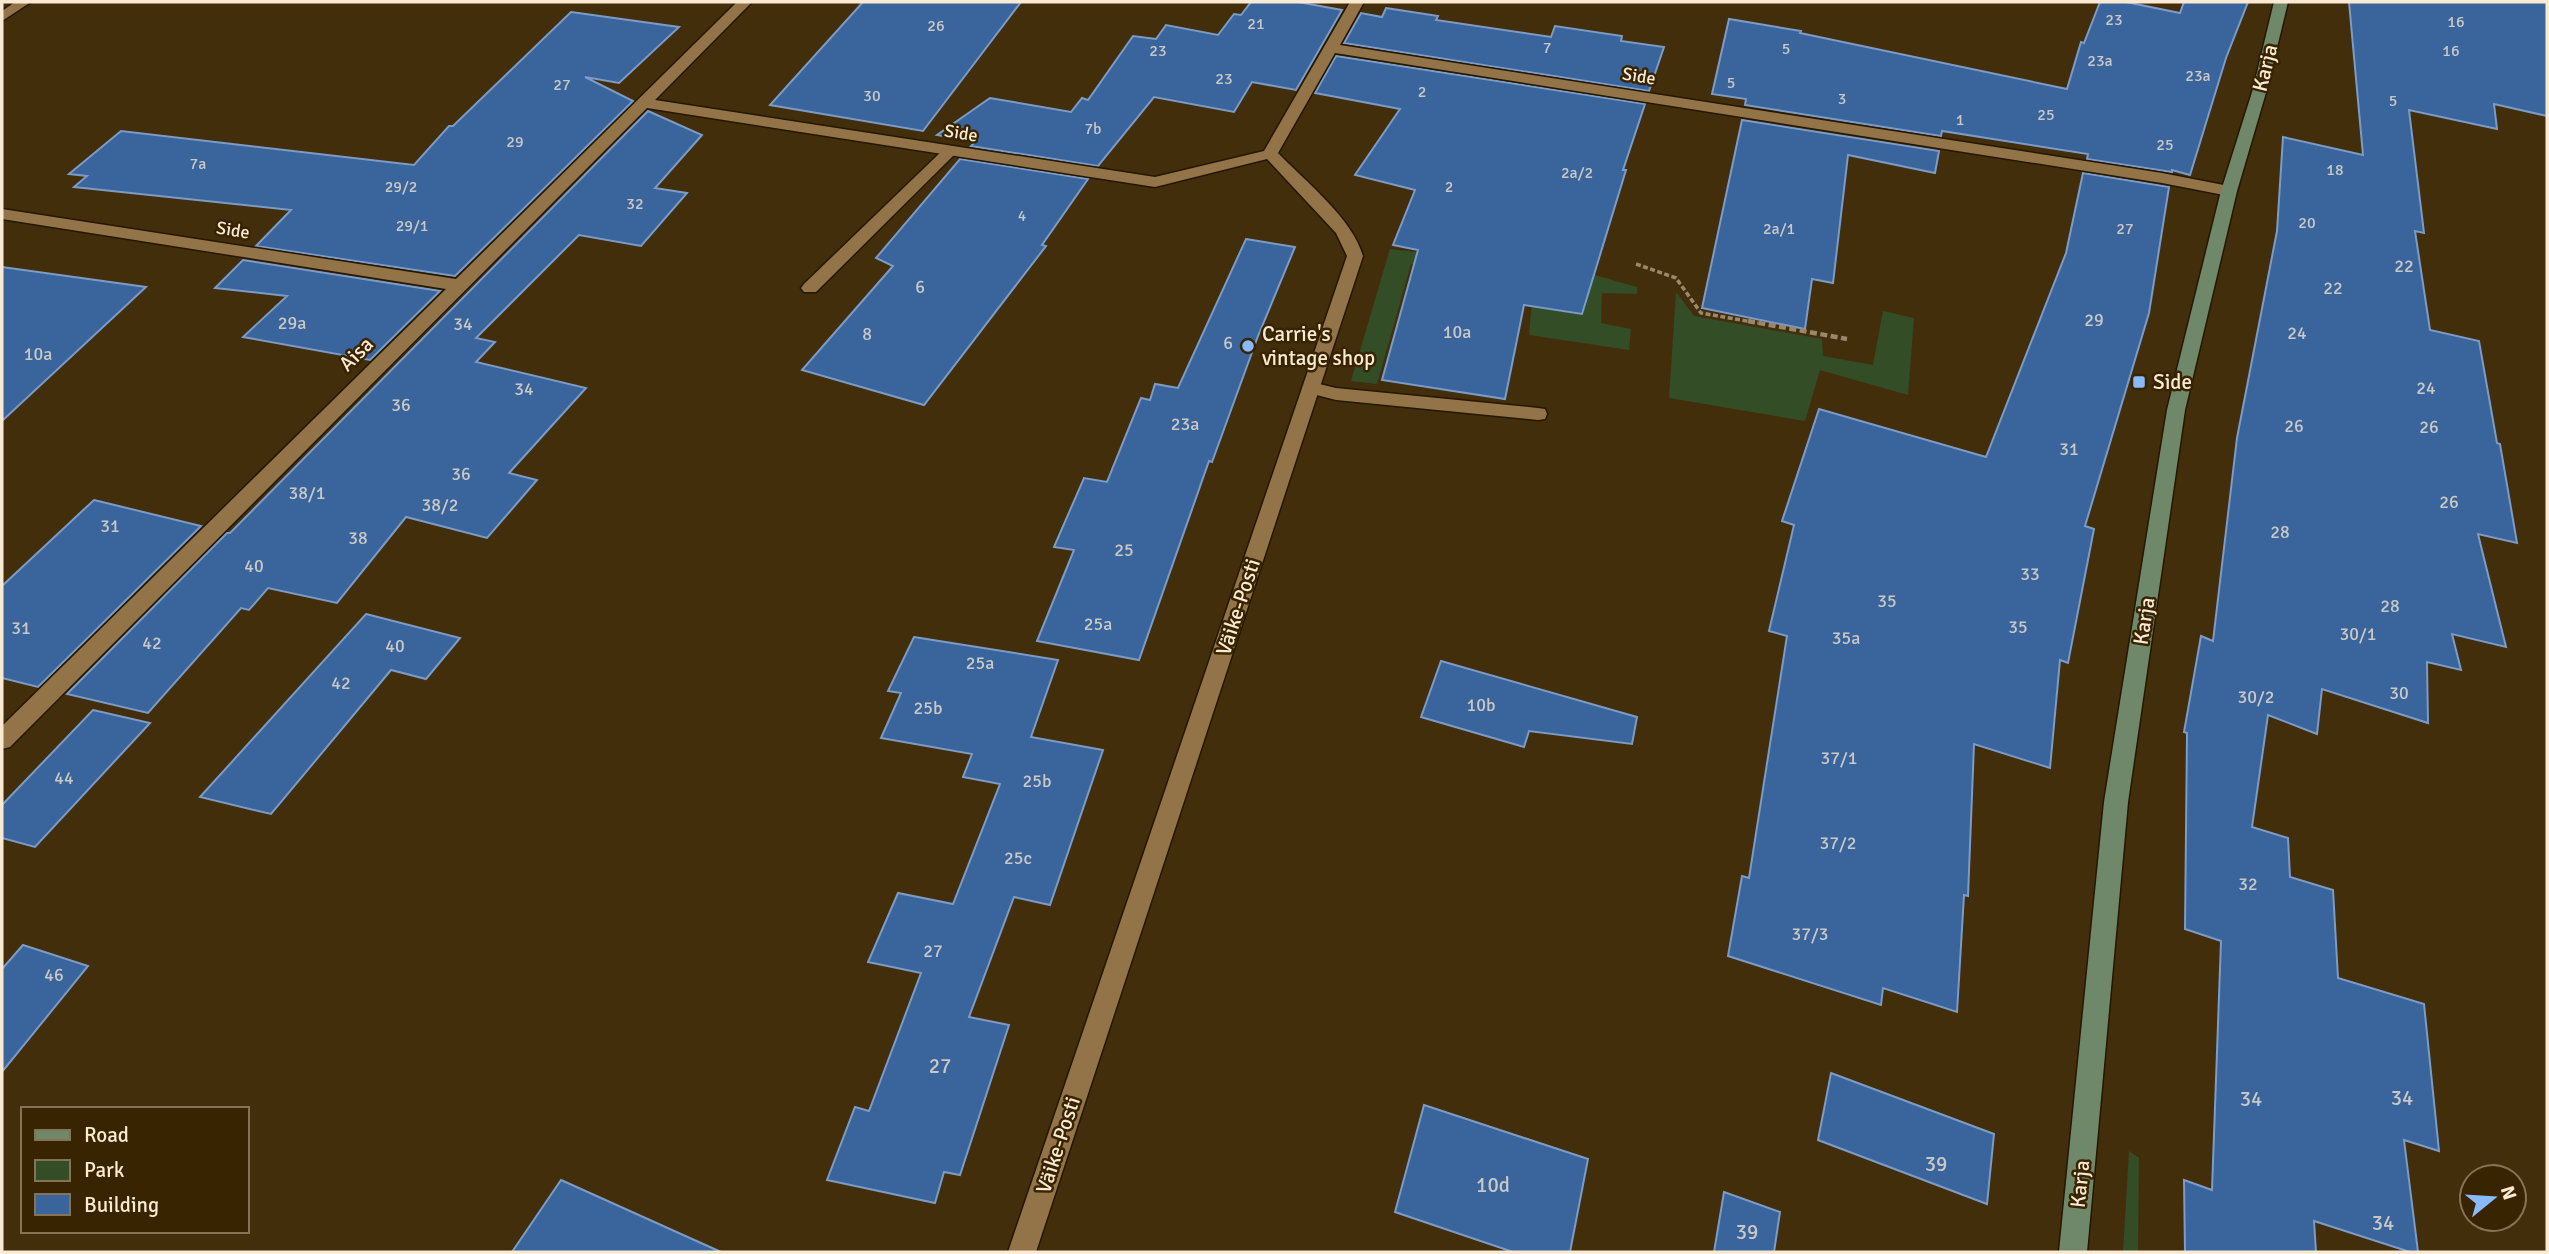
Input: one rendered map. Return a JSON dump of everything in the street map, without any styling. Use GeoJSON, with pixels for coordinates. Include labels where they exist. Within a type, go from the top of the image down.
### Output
{"type":"FeatureCollection","features":[{"type":"Feature","properties":{"kind":"street"},"geometry":{"type":"LineString","coordinates":[[2,17],[24,2]]}},
{"type":"Feature","properties":{"kind":"street","name":"Aisa"},"geometry":{"type":"LineString","coordinates":[[2,740],[745,2]]}},
{"type":"Feature","properties":{"kind":"street"},"geometry":{"type":"LineString","coordinates":[[1270,154],[1357,2]]}},
{"type":"Feature","properties":{"kind":"street","name":"Karja"},"geometry":{"type":"LineString","coordinates":[[2073,1252],[2116,802],[2175,410],[2229,191],[2260,89],[2281,2]]}},
{"type":"Feature","properties":{"kind":"street","name":"Side"},"geometry":{"type":"LineString","coordinates":[[1332,47],[2162,178],[2229,191]]}},
{"type":"Feature","properties":{"kind":"street","name":"Side"},"geometry":{"type":"LineString","coordinates":[[644,103],[1155,183],[1270,154]]}},
{"type":"Feature","properties":{"kind":"street"},"geometry":{"type":"LineString","coordinates":[[810,288],[950,151]]}},
{"type":"Feature","properties":{"kind":"street","name":"Väike-Posti"},"geometry":{"type":"LineString","coordinates":[[1022,1252],[1355,256],[1351,242],[1342,229],[1270,154]]}},
{"type":"Feature","properties":{"kind":"street","name":"Side"},"geometry":{"type":"LineString","coordinates":[[2,214],[458,285]]}},
{"type":"Feature","properties":{"kind":"street"},"geometry":{"type":"LineString","coordinates":[[1311,388],[1336,394],[1538,414]]}},
{"type":"Feature","properties":{"kind":"path"},"geometry":{"type":"LineString","coordinates":[[1636,264],[1676,278],[1701,313],[1847,340]]}},
{"type":"Feature","properties":{"kind":"green space"},"geometry":{"type":"Polygon","coordinates":[[[1390,249],[1584,272],[1637,287],[1637,294],[1602,293],[1601,323],[1631,329],[1629,350],[1529,335],[1534,279],[1411,264],[1377,384],[1351,381],[1390,249]]]}},
{"type":"Feature","properties":{"kind":"green space"},"geometry":{"type":"Polygon","coordinates":[[[1676,292],[1694,316],[1822,339],[1823,356],[1873,365],[1883,311],[1914,318],[1908,395],[1820,370],[1805,421],[1669,398],[1676,292]]]}},
{"type":"Feature","properties":{"kind":"green space"},"geometry":{"type":"Polygon","coordinates":[[[2129,1151],[2139,1158],[2138,1252],[2123,1252],[2129,1151]]]}},
{"type":"Feature","properties":{"kind":"building"},"geometry":{"type":"Polygon","coordinates":[[[863,2],[1021,2],[923,131],[770,105],[863,2]]]}},
{"type":"Feature","properties":{"kind":"building"},"geometry":{"type":"Polygon","coordinates":[[[1251,2],[1298,2],[1342,10],[1296,90],[1252,82],[1234,112],[1154,97],[1098,166],[971,146],[975,142],[937,135],[990,98],[1071,112],[1082,98],[1088,100],[1133,36],[1156,39],[1166,25],[1218,35],[1234,14],[1241,15],[1251,2]]]}},
{"type":"Feature","properties":{"kind":"building"},"geometry":{"type":"Polygon","coordinates":[[[2100,2],[2126,2],[2180,13],[2184,2],[2248,2],[2226,58],[2190,175],[2172,170],[2087,159],[2088,154],[1942,131],[1941,136],[1745,105],[1746,99],[1712,94],[1729,19],[1801,31],[1800,33],[2067,89],[2081,42],[2084,43],[2100,2]]]}},
{"type":"Feature","properties":{"kind":"building"},"geometry":{"type":"Polygon","coordinates":[[[2349,2],[2547,2],[2547,116],[2494,104],[2497,129],[2409,110],[2424,233],[2415,231],[2430,330],[2479,341],[2497,443],[2500,444],[2517,543],[2478,534],[2506,647],[2452,634],[2461,670],[2427,662],[2428,723],[2322,689],[2317,734],[2268,715],[2252,827],[2288,838],[2290,877],[2333,890],[2338,978],[2424,1004],[2439,1151],[2404,1140],[2418,1252],[2410,1252],[2314,1221],[2316,1252],[2185,1252],[2184,1180],[2212,1190],[2221,941],[2185,929],[2187,733],[2184,732],[2201,636],[2213,641],[2237,438],[2277,231],[2283,137],[2363,155],[2349,2]]]}},
{"type":"Feature","properties":{"kind":"building"},"geometry":{"type":"Polygon","coordinates":[[[1386,8],[1438,16],[1436,20],[1551,37],[1555,26],[1622,36],[1621,41],[1664,47],[1649,91],[1344,43],[1361,13],[1382,17],[1386,8]]]}},
{"type":"Feature","properties":{"kind":"building"},"geometry":{"type":"Polygon","coordinates":[[[571,12],[679,27],[619,83],[585,77],[633,101],[455,276],[256,246],[291,210],[74,187],[87,176],[69,174],[121,131],[414,165],[449,126],[453,126],[571,12]]]}},
{"type":"Feature","properties":{"kind":"building"},"geometry":{"type":"Polygon","coordinates":[[[1336,56],[1645,104],[1623,170],[1626,170],[1582,314],[1524,305],[1505,399],[1382,380],[1418,250],[1393,245],[1415,190],[1355,175],[1400,109],[1315,93],[1336,56]]]}},
{"type":"Feature","properties":{"kind":"building"},"geometry":{"type":"Polygon","coordinates":[[[648,111],[702,135],[655,188],[687,193],[641,246],[579,235],[476,338],[495,342],[476,362],[586,388],[509,473],[537,480],[487,538],[406,517],[337,603],[268,588],[249,610],[241,608],[148,713],[67,694],[227,533],[230,533],[648,111]]]}},
{"type":"Feature","properties":{"kind":"building"},"geometry":{"type":"Polygon","coordinates":[[[1742,120],[1939,151],[1935,173],[1848,155],[1833,283],[1812,279],[1805,329],[1702,308],[1742,120]]]}},
{"type":"Feature","properties":{"kind":"building"},"geometry":{"type":"Polygon","coordinates":[[[960,159],[1088,179],[1042,245],[1046,246],[924,405],[802,370],[893,266],[876,258],[960,159]]]}},
{"type":"Feature","properties":{"kind":"building"},"geometry":{"type":"Polygon","coordinates":[[[2083,173],[2169,187],[2149,313],[2085,526],[2094,529],[2068,663],[2060,660],[2050,768],[1974,744],[1968,896],[1964,895],[1957,1012],[1883,988],[1881,1005],[1728,956],[1742,876],[1749,878],[1787,636],[1769,631],[1794,525],[1782,521],[1819,409],[1986,457],[2066,253],[2083,173]]]}},
{"type":"Feature","properties":{"kind":"building"},"geometry":{"type":"Polygon","coordinates":[[[1246,239],[1295,247],[1258,336],[1212,462],[1209,461],[1139,660],[1037,641],[1074,550],[1054,547],[1084,478],[1107,482],[1141,398],[1150,400],[1155,384],[1178,388],[1246,239]]]}},
{"type":"Feature","properties":{"kind":"building"},"geometry":{"type":"Polygon","coordinates":[[[243,260],[440,291],[370,360],[243,337],[287,296],[215,288],[243,260]]]}},
{"type":"Feature","properties":{"kind":"building"},"geometry":{"type":"Polygon","coordinates":[[[2,267],[146,287],[2,421],[2,267]]]}},
{"type":"Feature","properties":{"kind":"building"},"geometry":{"type":"Polygon","coordinates":[[[94,500],[201,526],[38,687],[2,678],[2,586],[94,500]]]}},
{"type":"Feature","properties":{"kind":"building"},"geometry":{"type":"Polygon","coordinates":[[[366,614],[460,638],[426,679],[391,670],[271,814],[200,797],[366,614]]]}},
{"type":"Feature","properties":{"kind":"building"},"geometry":{"type":"Polygon","coordinates":[[[914,637],[1058,660],[1031,737],[1103,750],[1050,905],[1014,897],[969,1017],[1009,1025],[960,1175],[944,1172],[935,1203],[827,1180],[855,1107],[869,1111],[921,973],[868,962],[898,893],[953,904],[1000,784],[963,777],[972,754],[881,738],[901,693],[888,691],[914,637]]]}},
{"type":"Feature","properties":{"kind":"building"},"geometry":{"type":"Polygon","coordinates":[[[1441,661],[1637,717],[1632,744],[1529,731],[1524,747],[1421,717],[1441,661]]]}},
{"type":"Feature","properties":{"kind":"building"},"geometry":{"type":"Polygon","coordinates":[[[93,710],[150,723],[35,847],[2,838],[2,805],[93,710]]]}},
{"type":"Feature","properties":{"kind":"building"},"geometry":{"type":"Polygon","coordinates":[[[23,945],[88,966],[2,1072],[2,969],[23,945]]]}},
{"type":"Feature","properties":{"kind":"building"},"geometry":{"type":"Polygon","coordinates":[[[1831,1073],[1994,1134],[1987,1204],[1818,1140],[1831,1073]]]}},
{"type":"Feature","properties":{"kind":"building"},"geometry":{"type":"Polygon","coordinates":[[[1424,1105],[1588,1159],[1570,1252],[1513,1252],[1395,1212],[1424,1105]]]}},
{"type":"Feature","properties":{"kind":"building"},"geometry":{"type":"Polygon","coordinates":[[[561,1180],[721,1252],[512,1252],[561,1180]]]}},
{"type":"Feature","properties":{"kind":"building"},"geometry":{"type":"Polygon","coordinates":[[[1724,1192],[1780,1212],[1774,1252],[1714,1252],[1724,1192]]]}},
{"type":"Feature","properties":{"kind":"place","name":"Carrie's vintage shop"},"geometry":{"type":"Point","coordinates":[1248,346]}},
{"type":"Feature","properties":{"kind":"place","name":"Side"},"geometry":{"type":"Point","coordinates":[2139,382]}}]}
